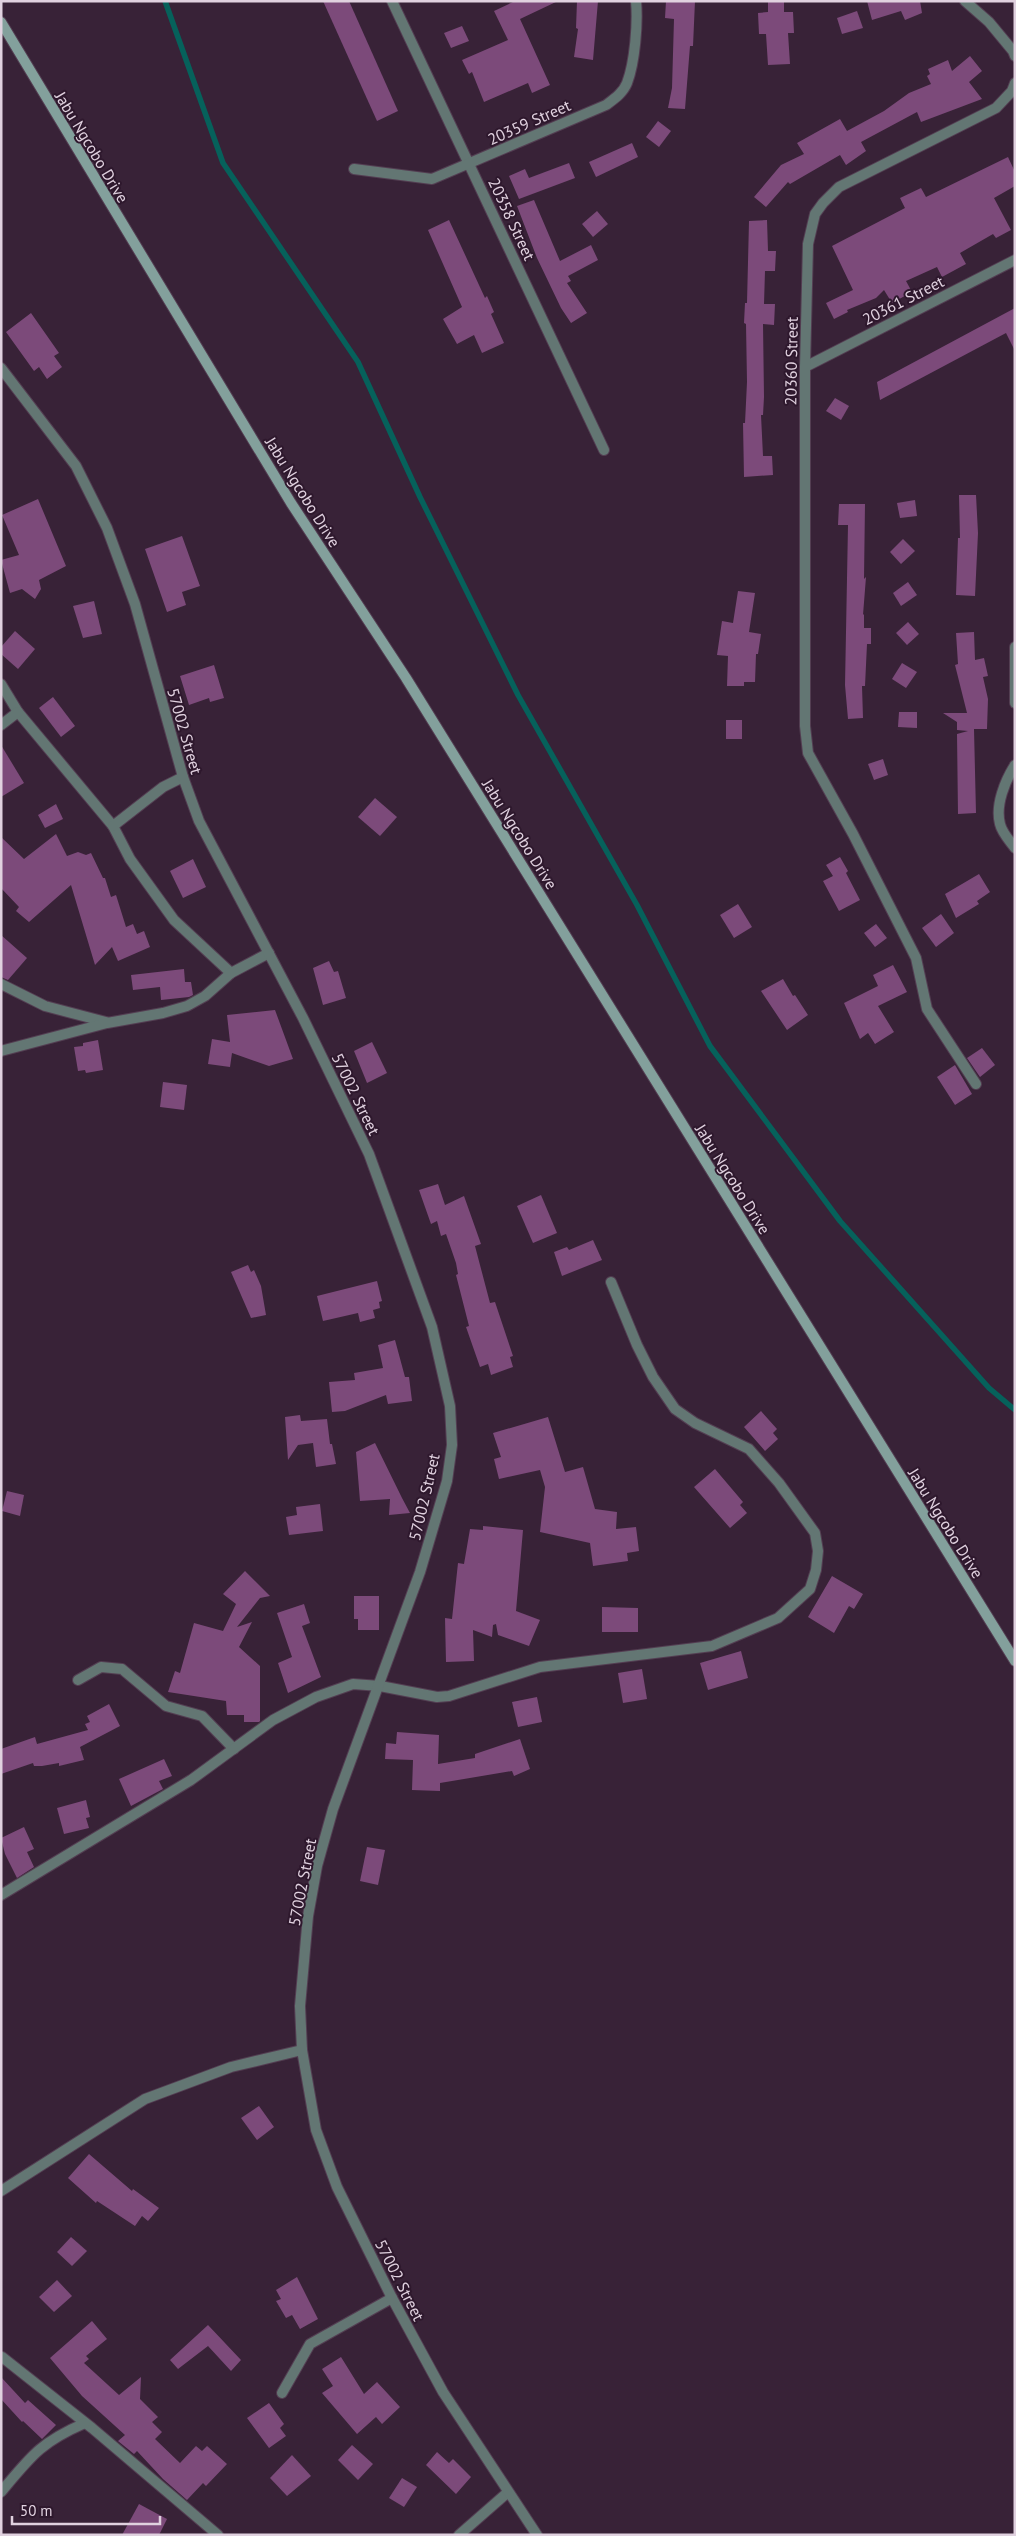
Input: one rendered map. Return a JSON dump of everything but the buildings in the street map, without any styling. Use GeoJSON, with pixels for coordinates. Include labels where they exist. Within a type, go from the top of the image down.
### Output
{"type":"FeatureCollection","features":[{"type":"Feature","properties":{"kind":"main road","name":"Jabu Ngcobo Drive"},"geometry":{"type":"LineString","coordinates":[[1,22],[290,503],[411,687],[1015,1661]]}},
{"type":"Feature","properties":{"kind":"street","name":"20358 Street"},"geometry":{"type":"LineString","coordinates":[[392,1],[604,450]]}},
{"type":"Feature","properties":{"kind":"street","name":"20359 Street"},"geometry":{"type":"LineString","coordinates":[[354,169],[432,179],[470,165],[606,105],[620,95],[627,83],[638,22],[636,1]]}},
{"type":"Feature","properties":{"kind":"street"},"geometry":{"type":"LineString","coordinates":[[965,1],[988,22],[1013,51],[1015,56]]}},
{"type":"Feature","properties":{"kind":"street","name":"20360 Street"},"geometry":{"type":"LineString","coordinates":[[976,1084],[927,1009],[916,958],[853,834],[808,753],[805,726],[805,367],[808,244],[813,221],[823,203],[839,187],[996,108],[1012,91],[1015,83]]}},
{"type":"Feature","properties":{"kind":"street","name":"20361 Street"},"geometry":{"type":"LineString","coordinates":[[805,367],[1015,260]]}},
{"type":"Feature","properties":{"kind":"street","name":"57002 Street"},"geometry":{"type":"LineString","coordinates":[[1,368],[76,466],[107,528],[135,604],[183,777],[199,821],[269,953],[369,1154],[432,1327],[450,1406],[452,1444],[447,1481],[420,1572],[380,1686],[333,1809],[317,1866],[308,1916],[300,2006],[302,2050],[309,2100],[326,2159],[337,2187],[392,2298],[443,2392],[537,2535]]}},
{"type":"Feature","properties":{"kind":"street"},"geometry":{"type":"LineString","coordinates":[[1015,647],[1015,703]]}},
{"type":"Feature","properties":{"kind":"street"},"geometry":{"type":"LineString","coordinates":[[1,684],[18,712],[112,826],[130,859],[174,920],[231,974]]}},
{"type":"Feature","properties":{"kind":"street"},"geometry":{"type":"LineString","coordinates":[[1,725],[18,712]]}},
{"type":"Feature","properties":{"kind":"street"},"geometry":{"type":"LineString","coordinates":[[1015,765],[1002,794],[999,809],[1000,824],[1015,848]]}},
{"type":"Feature","properties":{"kind":"street"},"geometry":{"type":"LineString","coordinates":[[112,826],[163,787],[183,777]]}},
{"type":"Feature","properties":{"kind":"street"},"geometry":{"type":"LineString","coordinates":[[1,1051],[107,1023],[163,1013],[187,1006],[205,996],[231,974],[269,953]]}},
{"type":"Feature","properties":{"kind":"street"},"geometry":{"type":"LineString","coordinates":[[1,984],[45,1006],[107,1023]]}},
{"type":"Feature","properties":{"kind":"street"},"geometry":{"type":"LineString","coordinates":[[1,1895],[191,1780],[273,1720],[333,1690],[353,1684],[380,1686],[437,1697],[449,1696],[540,1667],[712,1646],[778,1618],[810,1589],[816,1570],[818,1551],[815,1533],[779,1483],[749,1449],[695,1423],[675,1409],[657,1383],[637,1345],[611,1282]]}},
{"type":"Feature","properties":{"kind":"street"},"geometry":{"type":"LineString","coordinates":[[78,1680],[101,1667],[122,1669],[166,1706],[202,1716],[234,1749]]}},
{"type":"Feature","properties":{"kind":"street"},"geometry":{"type":"LineString","coordinates":[[1,2191],[145,2099],[231,2067],[302,2050]]}},
{"type":"Feature","properties":{"kind":"street"},"geometry":{"type":"LineString","coordinates":[[282,2393],[310,2344],[392,2298]]}},
{"type":"Feature","properties":{"kind":"street"},"geometry":{"type":"LineString","coordinates":[[2,2357],[85,2423],[218,2535]]}},
{"type":"Feature","properties":{"kind":"street"},"geometry":{"type":"LineString","coordinates":[[1,2492],[38,2449],[53,2438],[85,2423]]}},
{"type":"Feature","properties":{"kind":"street"},"geometry":{"type":"LineString","coordinates":[[459,2535],[508,2493]]}},
{"type":"Feature","properties":{"kind":"waterway"},"geometry":{"type":"LineString","coordinates":[[165,1],[223,163],[358,362],[420,497],[518,695],[637,905],[710,1046],[840,1221],[989,1388],[1015,1410]]}}]}
